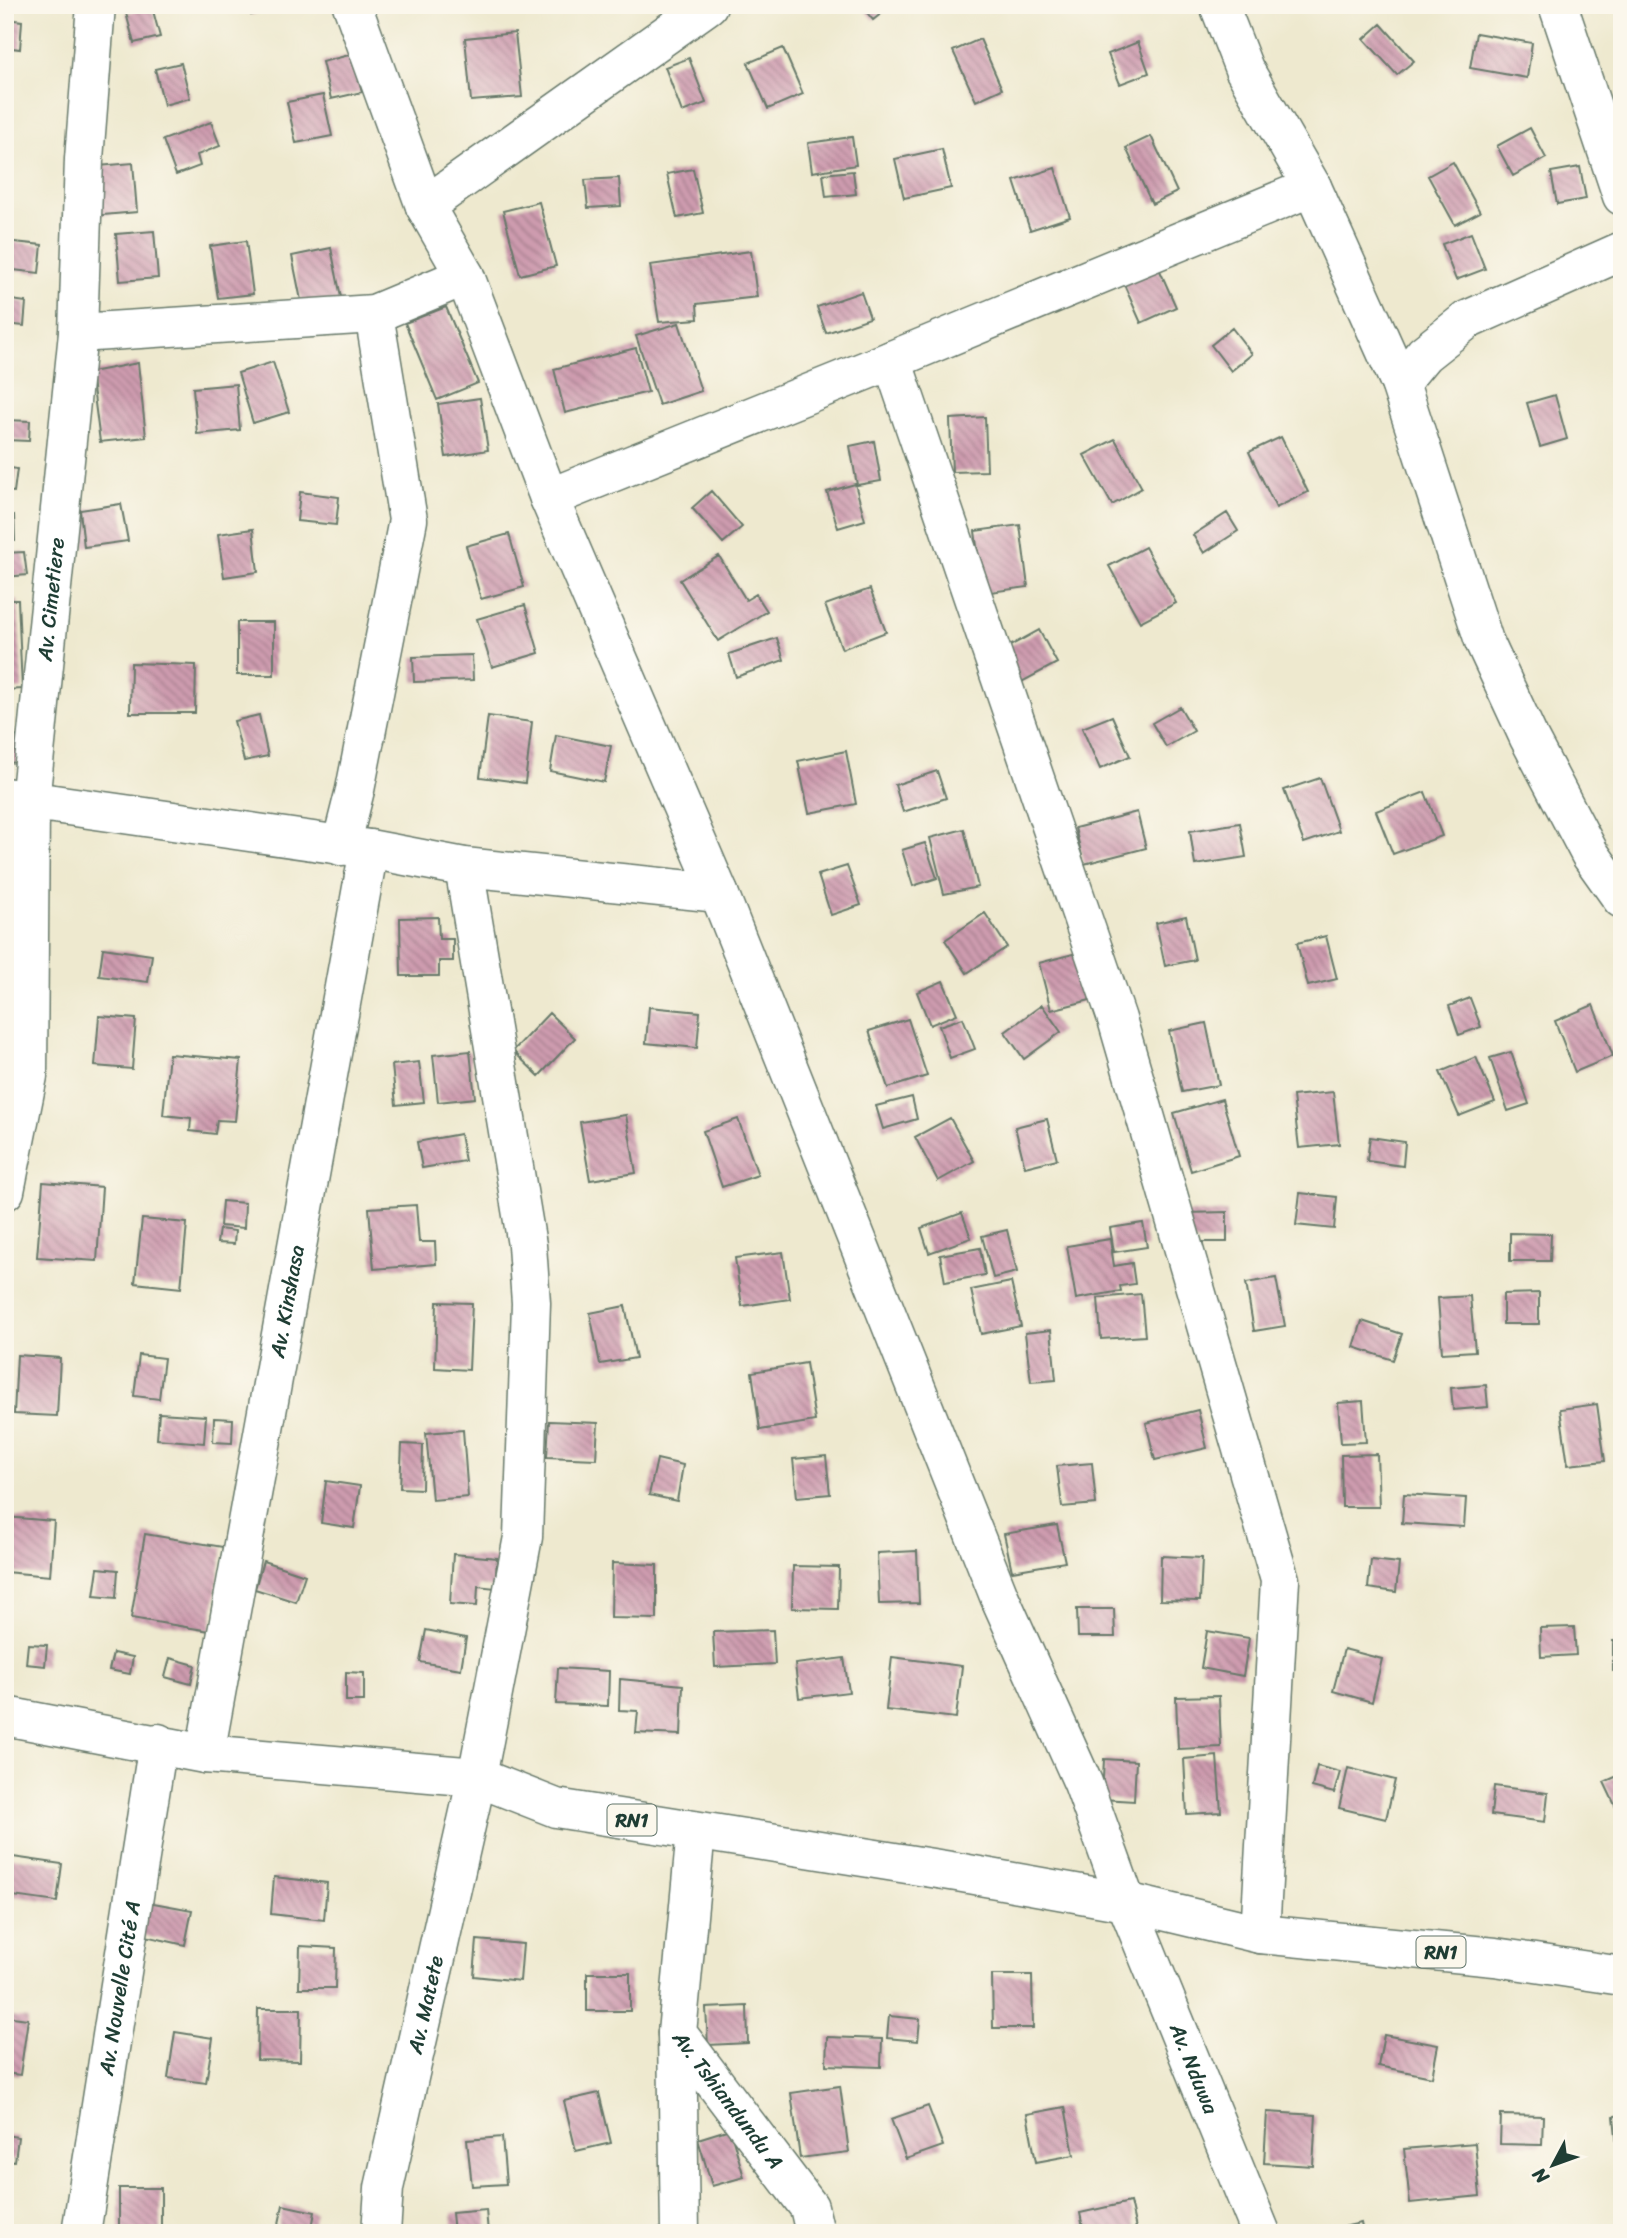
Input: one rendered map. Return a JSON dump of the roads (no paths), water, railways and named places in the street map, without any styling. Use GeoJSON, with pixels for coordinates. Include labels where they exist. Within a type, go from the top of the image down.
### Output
{"type":"FeatureCollection","features":[{"type":"Feature","properties":{"kind":"main road","name":"Av. Cimetiere"},"geometry":{"type":"LineString","coordinates":[[5,1191],[28,1076],[18,800],[78,333],[84,159],[96,5]]}},
{"type":"Feature","properties":{"kind":"main road","name":"Av. Nduwa"},"geometry":{"type":"LineString","coordinates":[[352,5],[425,205],[464,276],[549,498],[719,893],[999,1596],[1083,1783],[1126,1902],[1261,2233]]}},
{"type":"Feature","properties":{"kind":"main road"},"geometry":{"type":"LineString","coordinates":[[425,205],[708,5]]}},
{"type":"Feature","properties":{"kind":"main road"},"geometry":{"type":"LineString","coordinates":[[1219,5],[1244,69],[1312,187],[1399,383],[1484,641],[1529,738],[1590,854],[1622,898]]}},
{"type":"Feature","properties":{"kind":"main road"},"geometry":{"type":"LineString","coordinates":[[1558,5],[1622,196]]}},
{"type":"Feature","properties":{"kind":"main road"},"geometry":{"type":"LineString","coordinates":[[549,498],[1312,187]]}},
{"type":"Feature","properties":{"kind":"main road"},"geometry":{"type":"LineString","coordinates":[[1399,383],[1424,354],[1467,320],[1622,251]]}},
{"type":"Feature","properties":{"kind":"main road"},"geometry":{"type":"LineString","coordinates":[[78,333],[374,314],[464,276]]}},
{"type":"Feature","properties":{"kind":"main road","name":"Av. Kinshasa"},"geometry":{"type":"LineString","coordinates":[[205,1754],[355,847],[355,790],[408,520],[374,314]]}},
{"type":"Feature","properties":{"kind":"main road"},"geometry":{"type":"LineString","coordinates":[[892,360],[1116,1019],[1280,1580],[1260,1934]]}},
{"type":"Feature","properties":{"kind":"main road"},"geometry":{"type":"LineString","coordinates":[[18,800],[355,847],[464,867],[719,893]]}},
{"type":"Feature","properties":{"kind":"main road","name":"Av. Matete"},"geometry":{"type":"LineString","coordinates":[[381,2233],[384,2188],[477,1777],[523,1537],[531,1303],[527,1245],[464,867]]}},
{"type":"Feature","properties":{"kind":"main road","name":"RN1"},"geometry":{"type":"LineString","coordinates":[[5,1716],[205,1754],[477,1777],[556,1808],[957,1872],[1126,1902],[1260,1934],[1495,1957],[1622,1976]]}},
{"type":"Feature","properties":{"kind":"main road","name":"Av. Nouvelle Cité A"},"geometry":{"type":"LineString","coordinates":[[81,2233],[159,1744]]}},
{"type":"Feature","properties":{"kind":"main road","name":"Av. Tshiandundu A"},"geometry":{"type":"LineString","coordinates":[[696,1831],[677,2033],[809,2207],[815,2233]]}},
{"type":"Feature","properties":{"kind":"main road"},"geometry":{"type":"LineString","coordinates":[[677,2033],[680,2233]]}}]}
